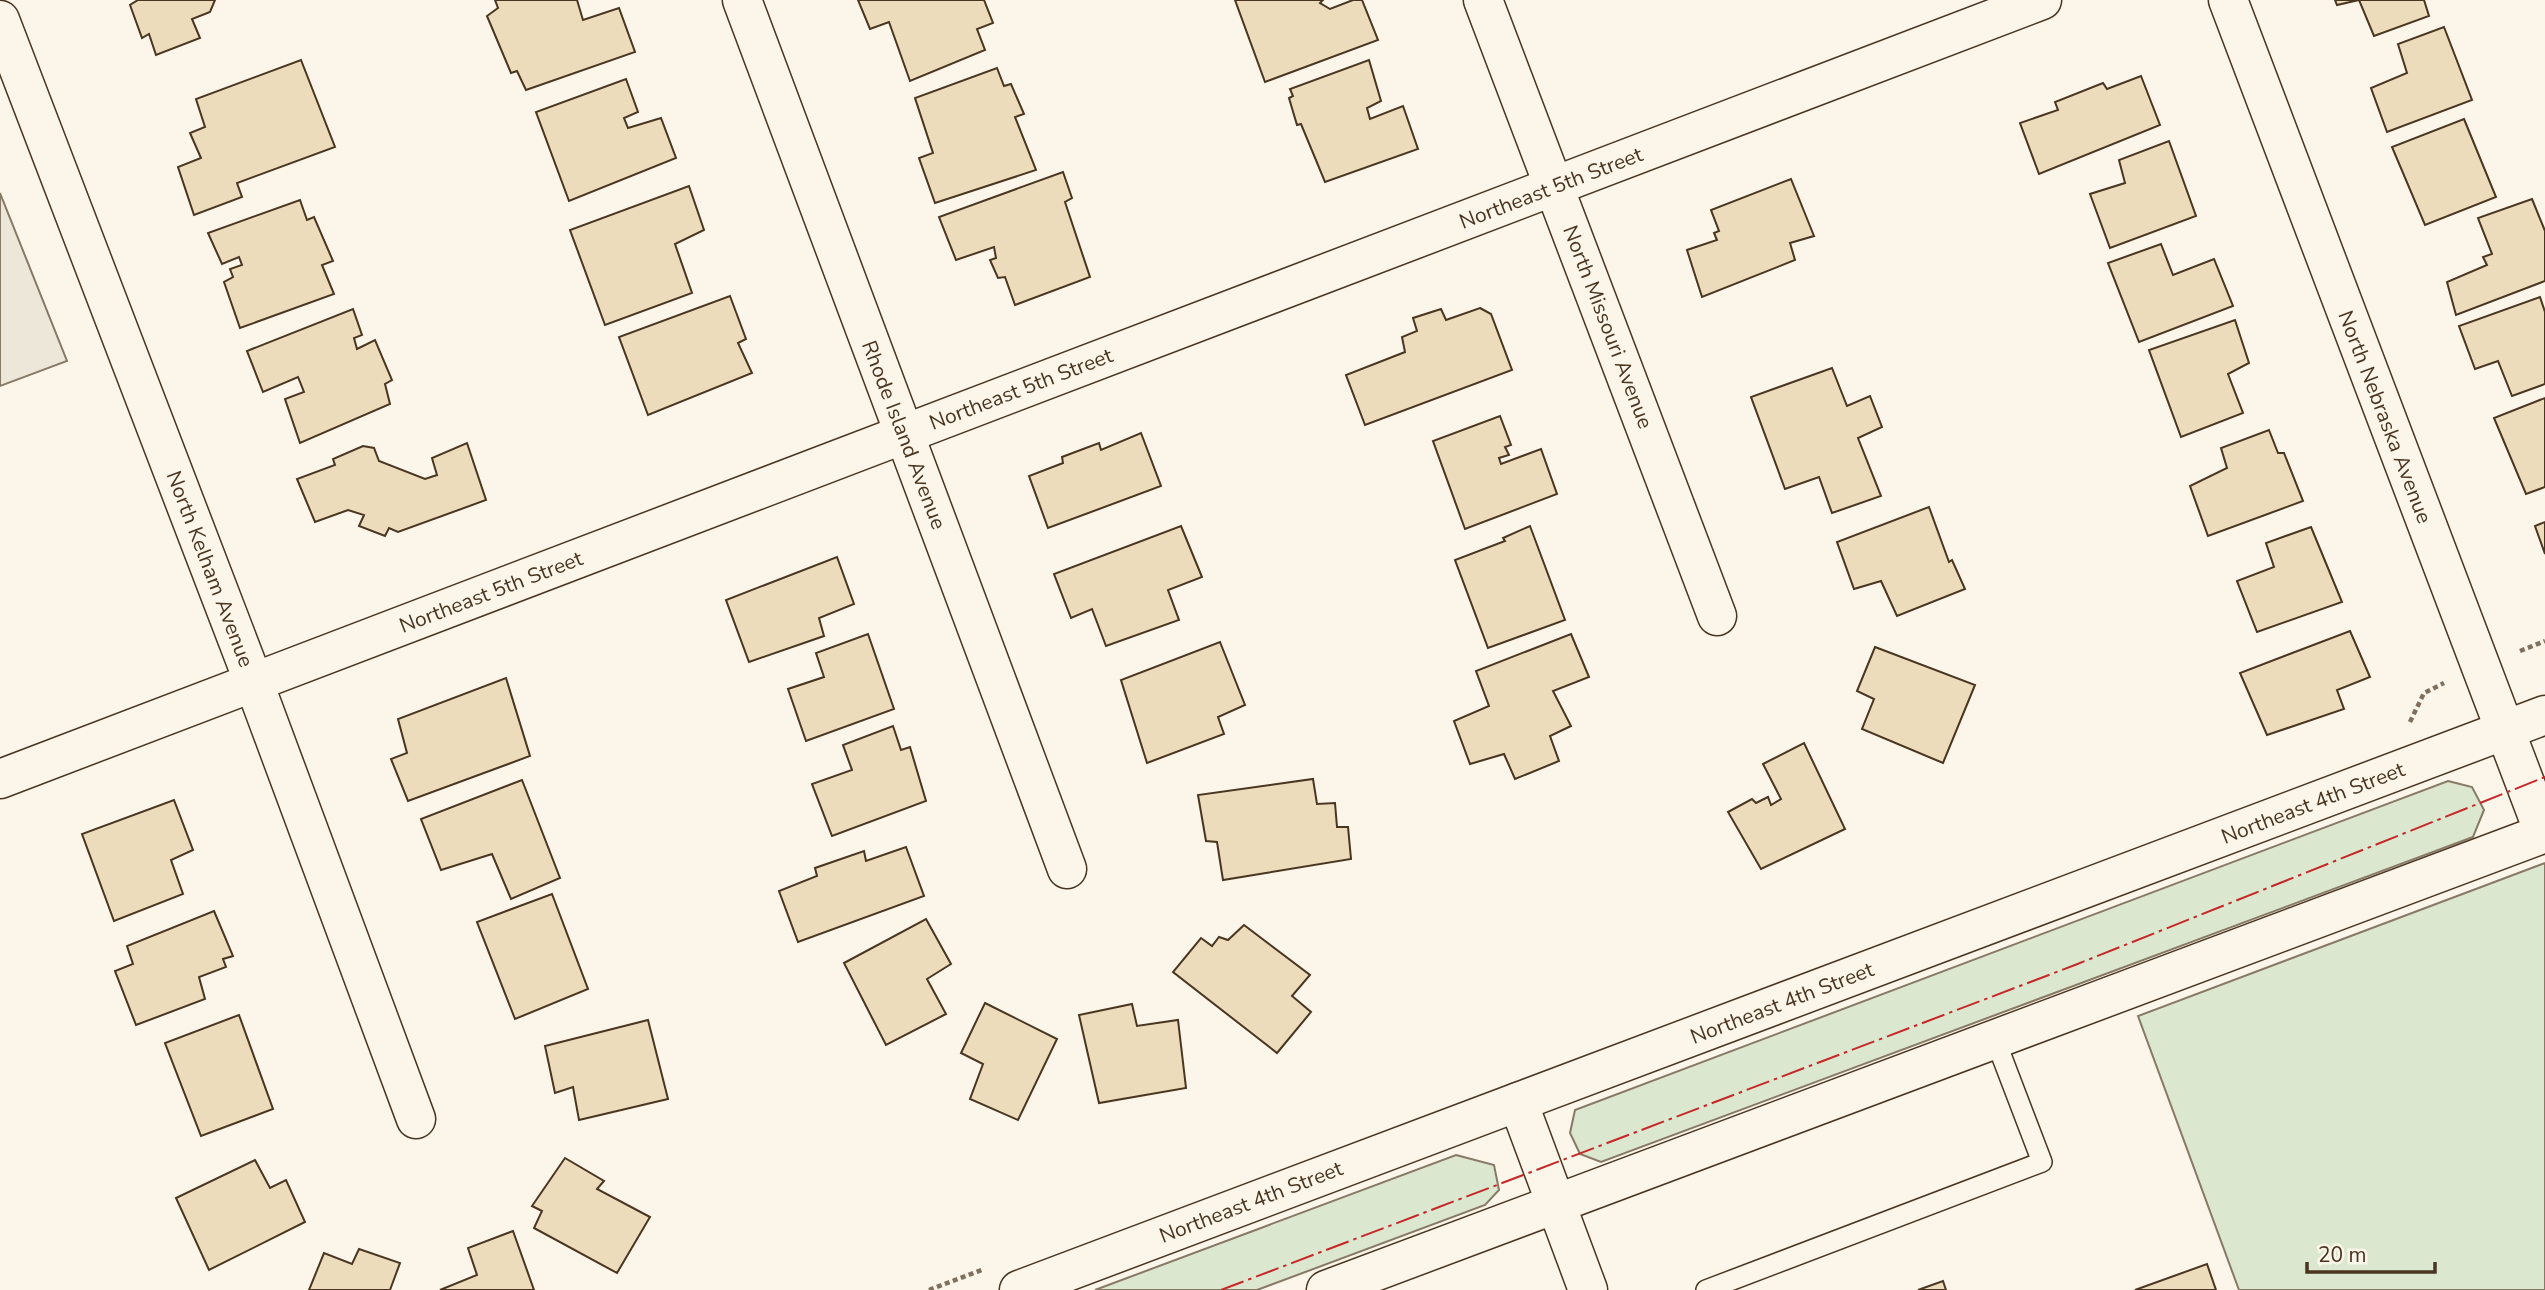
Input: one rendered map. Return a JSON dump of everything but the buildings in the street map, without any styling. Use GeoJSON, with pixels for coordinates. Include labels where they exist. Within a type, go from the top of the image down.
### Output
{"type":"FeatureCollection","features":[{"type":"Feature","properties":{"kind":"street","name":"Rhode Island Avenue"},"geometry":{"type":"LineString","coordinates":[[742,0],[1067,869]]}},
{"type":"Feature","properties":{"kind":"street","name":"North Missouri Avenue"},"geometry":{"type":"LineString","coordinates":[[1483,0],[1717,616]]}},
{"type":"Feature","properties":{"kind":"street","name":"Northeast 5th Street"},"geometry":{"type":"LineString","coordinates":[[0,779],[2042,0]]}},
{"type":"Feature","properties":{"kind":"street","name":"North Nebraska Avenue"},"geometry":{"type":"LineString","coordinates":[[2228,0],[2544,833]]}},
{"type":"Feature","properties":{"kind":"street","name":"North Kelham Avenue"},"geometry":{"type":"LineString","coordinates":[[0,20],[254,683],[415,1119]]}},
{"type":"Feature","properties":{"kind":"street","name":"Northeast 4th Street"},"geometry":{"type":"LineString","coordinates":[[1019,1290],[2545,715]]}},
{"type":"Feature","properties":{"kind":"street"},"geometry":{"type":"LineString","coordinates":[[1326,1290],[2544,833]]}},
{"type":"Feature","properties":{"kind":"street"},"geometry":{"type":"LineString","coordinates":[[1518,1102],[1588,1290]]}},
{"type":"Feature","properties":{"kind":"lane"},"geometry":{"type":"LineString","coordinates":[[1714,1288],[2042,1162],[1995,1039]]}},
{"type":"Feature","properties":{"kind":"green space"},"geometry":{"type":"Polygon","coordinates":[[[2448,781],[2472,787],[2484,810],[2473,837],[1601,1162],[1580,1154],[1570,1133],[1575,1110],[2448,781]]]}},
{"type":"Feature","properties":{"kind":"green space"},"geometry":{"type":"Polygon","coordinates":[[[2545,863],[2545,1290],[2239,1290],[2138,1016],[2545,863]]]}},
{"type":"Feature","properties":{"kind":"green space"},"geometry":{"type":"Polygon","coordinates":[[[1456,1155],[1494,1165],[1499,1190],[1485,1205],[1257,1290],[1095,1290],[1456,1155]]]}},
{"type":"Feature","properties":{"kind":"shaded area"},"geometry":{"type":"Polygon","coordinates":[[[0,193],[67,361],[0,386],[0,193]]]}},
{"type":"Feature","properties":{"kind":"power"},"geometry":{"type":"LineString","coordinates":[[1221,1290],[2075,965],[2545,777]]}}]}
